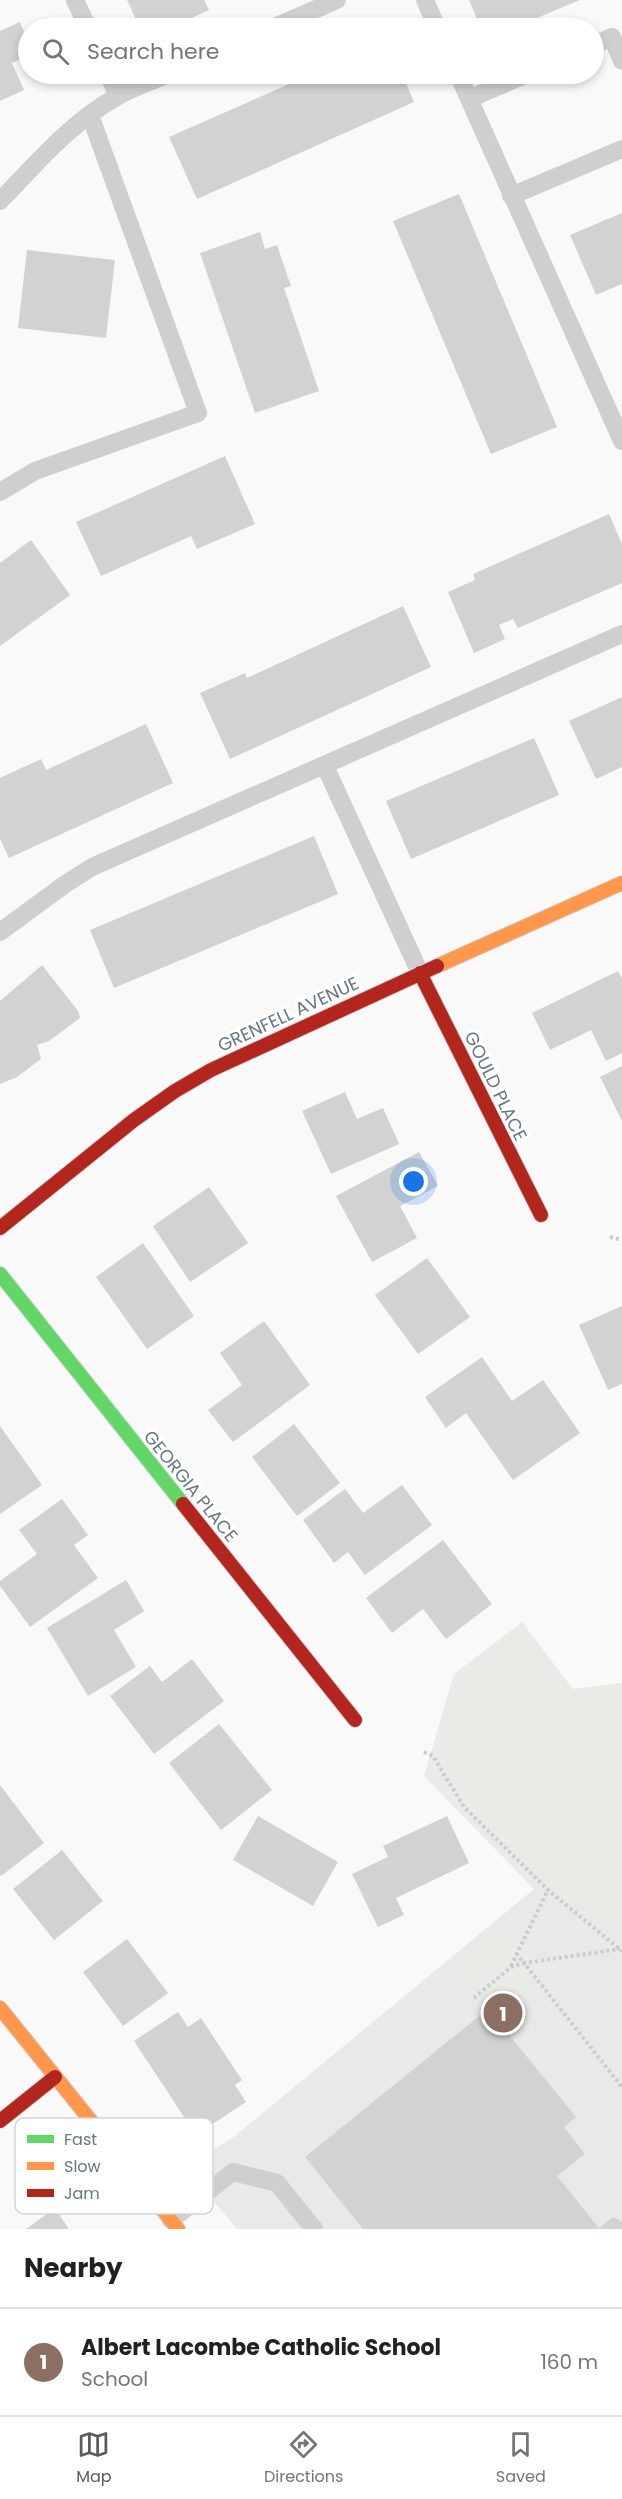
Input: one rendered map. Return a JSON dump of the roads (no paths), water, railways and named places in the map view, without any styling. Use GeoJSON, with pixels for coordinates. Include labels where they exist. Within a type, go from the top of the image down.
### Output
{"type":"FeatureCollection","features":[{"type":"Feature","properties":{"kind":"street","name":"GRENFELL AVENUE"},"geometry":{"type":"LineString","coordinates":[[0,1228],[134,1120],[175,1091],[243,1054],[622,883]]}},
{"type":"Feature","properties":{"kind":"street","name":"GOULD PLACE"},"geometry":{"type":"LineString","coordinates":[[420,973],[541,1215]]}},
{"type":"Feature","properties":{"kind":"street","name":"GEORGIA PLACE"},"geometry":{"type":"LineString","coordinates":[[0,1274],[355,1720]]}},
{"type":"Feature","properties":{"kind":"street"},"geometry":{"type":"LineString","coordinates":[[0,2008],[88,2118]]}},
{"type":"Feature","properties":{"kind":"street"},"geometry":{"type":"LineString","coordinates":[[0,2121],[55,2077]]}},
{"type":"Feature","properties":{"kind":"lane"},"geometry":{"type":"LineString","coordinates":[[75,0],[83,18]]}},
{"type":"Feature","properties":{"kind":"lane"},"geometry":{"type":"LineString","coordinates":[[295,18],[337,0]]}},
{"type":"Feature","properties":{"kind":"lane"},"geometry":{"type":"LineString","coordinates":[[425,0],[433,18]]}},
{"type":"Feature","properties":{"kind":"lane"},"geometry":{"type":"LineString","coordinates":[[604,41],[612,37],[622,61]]}},
{"type":"Feature","properties":{"kind":"lane"},"geometry":{"type":"LineString","coordinates":[[113,84],[118,96]]}},
{"type":"Feature","properties":{"kind":"lane"},"geometry":{"type":"LineString","coordinates":[[0,201],[60,139],[118,96],[146,84]]}},
{"type":"Feature","properties":{"kind":"lane"},"geometry":{"type":"LineString","coordinates":[[462,84],[622,441]]}},
{"type":"Feature","properties":{"kind":"lane"},"geometry":{"type":"LineString","coordinates":[[469,99],[504,84]]}},
{"type":"Feature","properties":{"kind":"lane"},"geometry":{"type":"LineString","coordinates":[[0,492],[35,471],[198,413],[90,115]]}},
{"type":"Feature","properties":{"kind":"lane"},"geometry":{"type":"LineString","coordinates":[[511,196],[622,149]]}},
{"type":"Feature","properties":{"kind":"lane"},"geometry":{"type":"LineString","coordinates":[[0,932],[92,867],[622,634]]}},
{"type":"Feature","properties":{"kind":"lane"},"geometry":{"type":"LineString","coordinates":[[325,766],[420,973]]}},
{"type":"Feature","properties":{"kind":"lane"},"geometry":{"type":"LineString","coordinates":[[213,2190],[233,2172],[277,2182],[314,2229]]}},
{"type":"Feature","properties":{"kind":"lane"},"geometry":{"type":"LineString","coordinates":[[174,2225],[186,2214]]}},
{"type":"Feature","properties":{"kind":"place","name":"Albert Lacombe Catholic School"},"geometry":{"type":"Point","coordinates":[503,2013]}}]}
